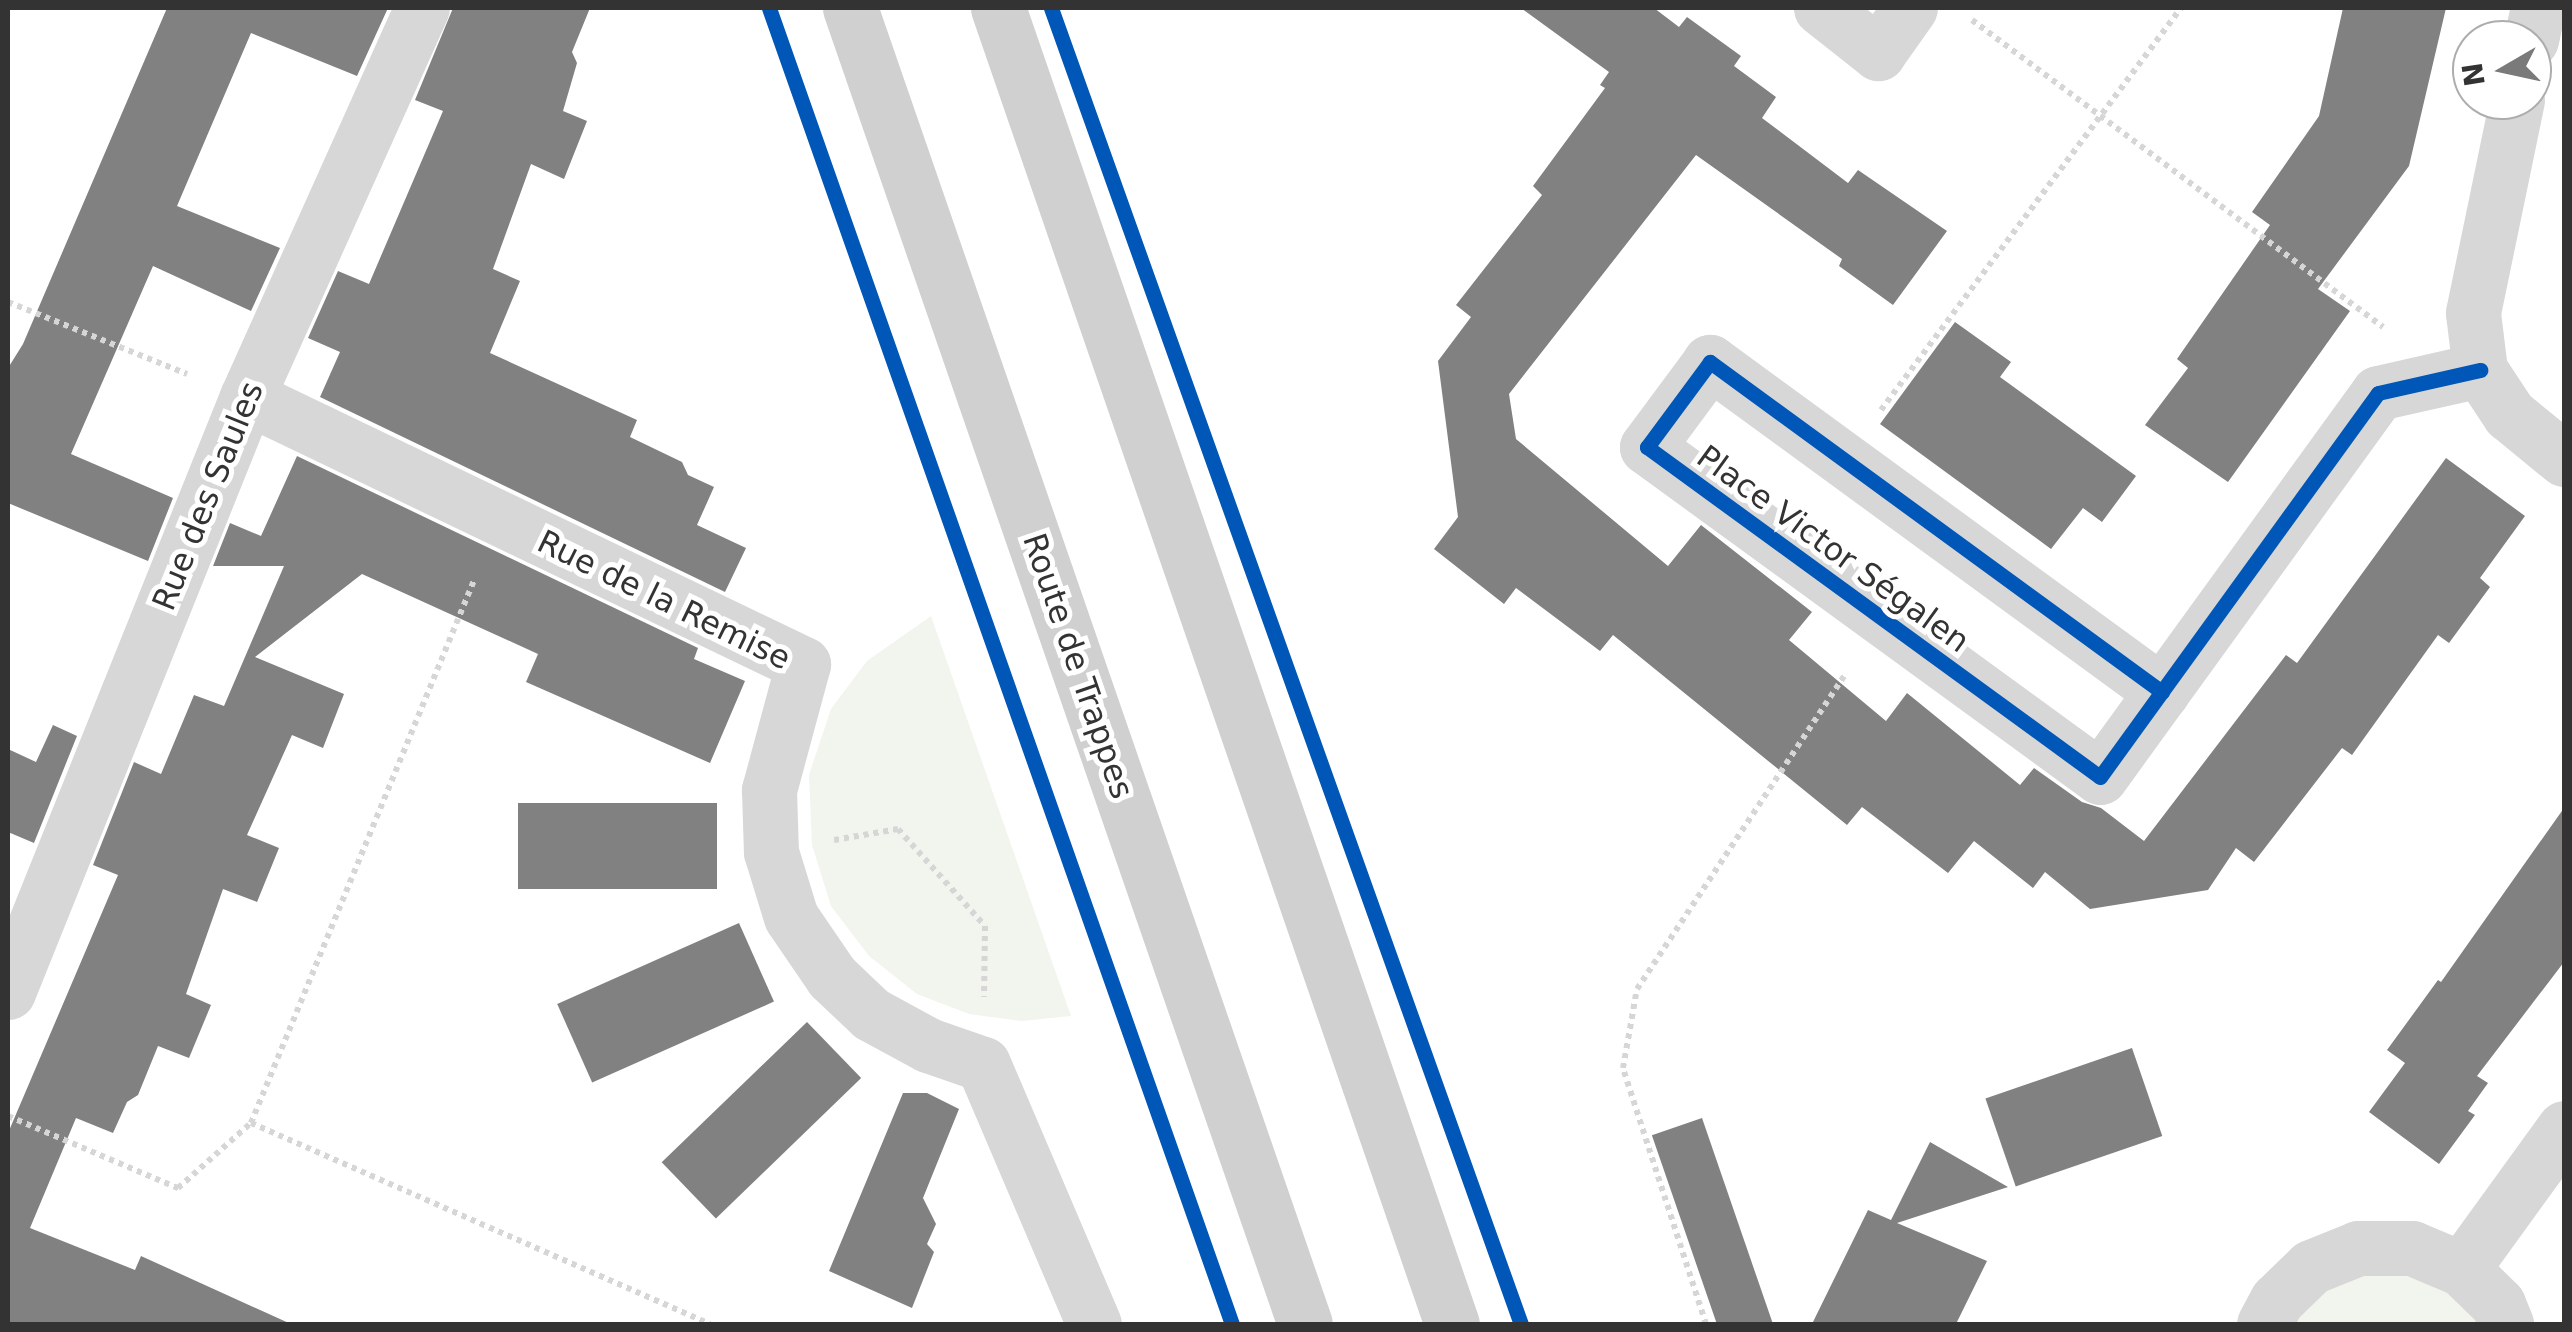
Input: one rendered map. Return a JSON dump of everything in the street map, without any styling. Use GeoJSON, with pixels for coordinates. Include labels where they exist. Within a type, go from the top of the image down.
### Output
{"type":"FeatureCollection","features":[{"type":"Feature","properties":{"kind":"main road","name":"Route de Trappes"},"geometry":{"type":"LineString","coordinates":[[850,8],[1305,1324]]}},
{"type":"Feature","properties":{"kind":"main road"},"geometry":{"type":"LineString","coordinates":[[998,8],[1452,1324]]}},
{"type":"Feature","properties":{"kind":"street","name":"Rue des Saules"},"geometry":{"type":"LineString","coordinates":[[8,992],[247,398],[422,8]]}},
{"type":"Feature","properties":{"kind":"street"},"geometry":{"type":"LineString","coordinates":[[1821,8],[1878,53],[1910,8]]}},
{"type":"Feature","properties":{"kind":"street"},"geometry":{"type":"LineString","coordinates":[[2513,120],[2476,295],[2480,370],[2509,414],[2564,459]]}},
{"type":"Feature","properties":{"kind":"street","name":"Place Victor Ségalen"},"geometry":{"type":"LineString","coordinates":[[2162,692],[1710,362],[1647,447],[2100,778],[2378,393],[2480,370]]}},
{"type":"Feature","properties":{"kind":"street","name":"Rue de la Remise"},"geometry":{"type":"LineString","coordinates":[[247,398],[802,664],[769,790],[771,852],[791,918],[832,977],[871,1014],[928,1046],[983,1064]]}},
{"type":"Feature","properties":{"kind":"street"},"geometry":{"type":"LineString","coordinates":[[983,1064],[1094,1324]]}},
{"type":"Feature","properties":{"kind":"street"},"geometry":{"type":"LineString","coordinates":[[2462,1269],[2564,1128]]}},
{"type":"Feature","properties":{"kind":"street"},"geometry":{"type":"LineString","coordinates":[[2264,1324],[2276,1300],[2311,1267],[2358,1248],[2412,1248],[2462,1269],[2498,1304],[2506,1324]]}},
{"type":"Feature","properties":{"kind":"path"},"geometry":{"type":"LineString","coordinates":[[1844,460],[2180,8]]}},
{"type":"Feature","properties":{"kind":"path"},"geometry":{"type":"LineString","coordinates":[[1970,18],[2386,329]]}},
{"type":"Feature","properties":{"kind":"path"},"geometry":{"type":"LineString","coordinates":[[8,302],[247,398]]}},
{"type":"Feature","properties":{"kind":"path"},"geometry":{"type":"LineString","coordinates":[[8,1116],[178,1188],[252,1122],[499,522]]}},
{"type":"Feature","properties":{"kind":"path"},"geometry":{"type":"LineString","coordinates":[[1706,1324],[1623,1068],[1637,989],[1882,618]]}},
{"type":"Feature","properties":{"kind":"path"},"geometry":{"type":"LineString","coordinates":[[771,852],[898,828],[985,926],[983,1064]]}},
{"type":"Feature","properties":{"kind":"path"},"geometry":{"type":"LineString","coordinates":[[252,1122],[710,1324]]}},
{"type":"Feature","properties":{"kind":"shaded area"},"geometry":{"type":"Polygon","coordinates":[[[931,616],[1071,1016],[1021,1021],[969,1014],[917,994],[869,956],[831,906],[812,845],[809,775],[831,709],[867,661],[931,616]]]}},
{"type":"Feature","properties":{"kind":"shaded area"},"geometry":{"type":"Polygon","coordinates":[[[2428,1273],[2485,1324],[2288,1324],[2342,1274],[2428,1273]]]}},
{"type":"Feature","properties":{"kind":"building"},"geometry":{"type":"Polygon","coordinates":[[[167,8],[388,8],[357,76],[251,33],[177,206],[280,248],[251,311],[153,266],[71,454],[173,498],[148,561],[8,503],[8,368],[23,344],[167,8]]]}},
{"type":"Feature","properties":{"kind":"building"},"geometry":{"type":"Polygon","coordinates":[[[453,8],[590,8],[572,52],[577,63],[563,111],[587,121],[564,179],[531,164],[493,269],[520,281],[490,353],[637,420],[630,437],[682,462],[688,475],[714,487],[697,525],[746,548],[725,592],[320,397],[340,352],[308,338],[338,271],[369,284],[443,111],[415,100],[453,8]]]}},
{"type":"Feature","properties":{"kind":"building"},"geometry":{"type":"Polygon","coordinates":[[[1521,8],[1654,8],[1679,27],[1687,17],[1741,56],[1734,66],[1776,97],[1762,118],[1848,183],[1858,170],[1947,231],[1893,305],[1839,266],[1842,259],[1696,155],[1509,394],[1516,439],[1668,566],[1701,525],[1812,612],[1789,640],[1886,721],[1907,693],[2020,785],[2034,768],[2082,802],[2101,808],[2144,841],[2286,655],[2297,663],[2446,458],[2525,516],[2480,578],[2490,587],[2449,643],[2438,635],[2352,755],[2342,748],[2254,862],[2236,848],[2208,890],[2090,909],[2045,872],[2033,888],[1974,841],[1948,873],[1862,807],[1847,825],[1613,635],[1600,651],[1516,588],[1504,604],[1434,549],[1458,517],[1438,361],[1471,317],[1456,305],[1542,195],[1533,186],[1605,88],[1600,85],[1609,72],[1521,8]]]}},
{"type":"Feature","properties":{"kind":"building"},"geometry":{"type":"Polygon","coordinates":[[[2343,8],[2446,8],[2409,166],[2318,289],[2350,311],[2228,482],[2145,425],[2188,368],[2177,359],[2270,225],[2252,212],[2319,116],[2343,8]]]}},
{"type":"Feature","properties":{"kind":"building"},"geometry":{"type":"Polygon","coordinates":[[[1955,322],[2011,362],[2000,377],[2136,476],[2102,522],[2083,508],[2051,549],[1880,424],[1955,322]]]}},
{"type":"Feature","properties":{"kind":"building"},"geometry":{"type":"Polygon","coordinates":[[[297,456],[698,648],[694,659],[745,681],[710,763],[526,682],[538,654],[362,574],[255,657],[344,694],[323,748],[292,735],[247,835],[279,848],[257,902],[223,889],[186,994],[211,1005],[189,1058],[158,1046],[138,1095],[127,1102],[113,1133],[76,1118],[30,1228],[135,1270],[141,1256],[291,1324],[8,1324],[8,1133],[118,875],[93,865],[134,762],[161,774],[194,695],[224,706],[284,566],[213,566],[230,523],[261,536],[297,456]]]}},
{"type":"Feature","properties":{"kind":"building"},"geometry":{"type":"Polygon","coordinates":[[[53,725],[77,736],[34,843],[8,832],[8,749],[36,762],[53,725]]]}},
{"type":"Feature","properties":{"kind":"building"},"geometry":{"type":"Polygon","coordinates":[[[518,803],[717,803],[717,889],[518,889],[518,803]]]}},
{"type":"Feature","properties":{"kind":"building"},"geometry":{"type":"Polygon","coordinates":[[[2564,808],[2564,962],[2477,1076],[2488,1083],[2468,1111],[2475,1115],[2439,1164],[2369,1112],[2405,1063],[2387,1050],[2438,980],[2441,982],[2564,808]]]}},
{"type":"Feature","properties":{"kind":"building"},"geometry":{"type":"Polygon","coordinates":[[[739,923],[774,1002],[592,1083],[557,1004],[739,923]]]}},
{"type":"Feature","properties":{"kind":"building"},"geometry":{"type":"Polygon","coordinates":[[[807,1022],[861,1078],[716,1218],[662,1162],[807,1022]]]}},
{"type":"Feature","properties":{"kind":"building"},"geometry":{"type":"Polygon","coordinates":[[[2132,1048],[2162,1136],[2016,1186],[1985,1098],[2132,1048]]]}},
{"type":"Feature","properties":{"kind":"building"},"geometry":{"type":"Polygon","coordinates":[[[903,1093],[927,1093],[959,1109],[923,1198],[936,1224],[927,1244],[934,1252],[912,1308],[829,1271],[903,1093]]]}},
{"type":"Feature","properties":{"kind":"building"},"geometry":{"type":"Polygon","coordinates":[[[1702,1118],[1773,1324],[1717,1324],[1652,1135],[1702,1118]]]}},
{"type":"Feature","properties":{"kind":"building"},"geometry":{"type":"Polygon","coordinates":[[[1930,1142],[2008,1187],[1897,1223],[1987,1261],[1956,1324],[1812,1324],[1868,1210],[1891,1220],[1930,1142]]]}},
{"type":"Feature","properties":{"kind":"cycle path"},"geometry":{"type":"LineString","coordinates":[[769,8],[1232,1324]]}},
{"type":"Feature","properties":{"kind":"cycle path"},"geometry":{"type":"LineString","coordinates":[[1051,8],[1521,1324]]}},
{"type":"Feature","properties":{"kind":"cycle path"},"geometry":{"type":"LineString","coordinates":[[2162,692],[1710,362],[1647,447],[2100,777],[2378,393],[2480,370]]}}]}
